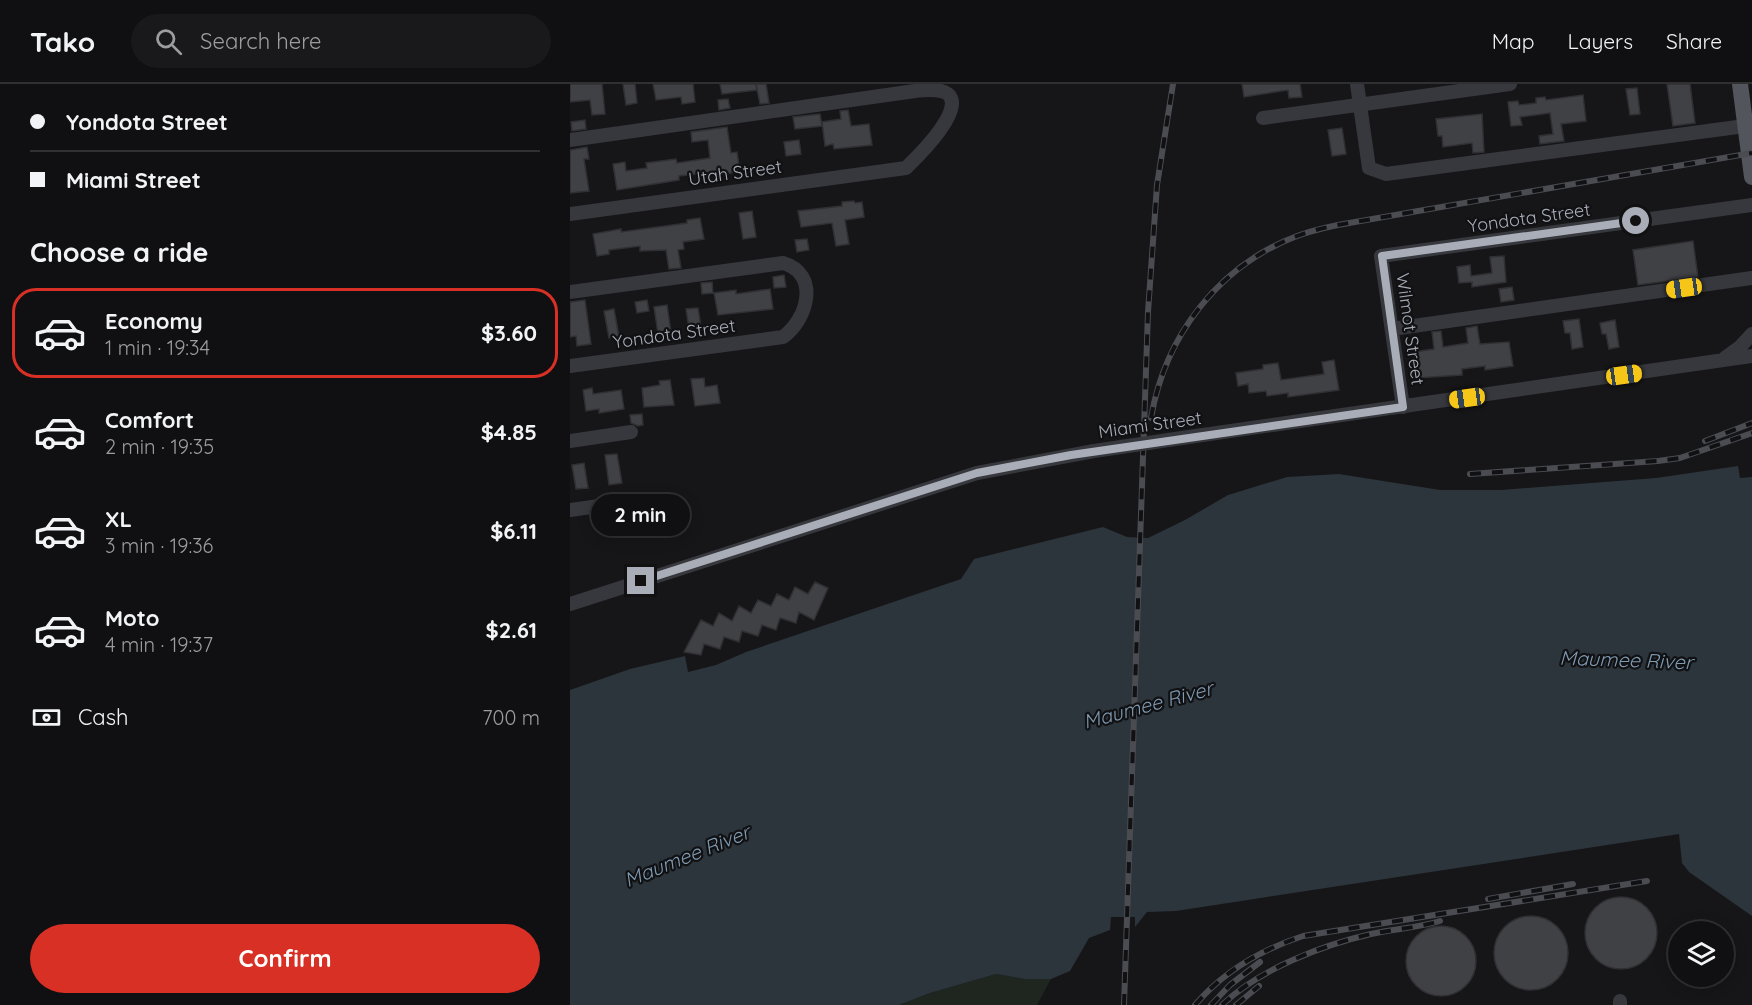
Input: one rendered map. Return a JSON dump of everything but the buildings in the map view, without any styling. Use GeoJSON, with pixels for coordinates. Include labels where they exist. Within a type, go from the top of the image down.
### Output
{"type":"FeatureCollection","features":[{"type":"Feature","properties":{"kind":"main road"},"geometry":{"type":"LineString","coordinates":[[1740,84],[1752,177]]}},
{"type":"Feature","properties":{"kind":"street"},"geometry":{"type":"LineString","coordinates":[[1357,84],[1368,168],[1394,174],[1745,126]]}},
{"type":"Feature","properties":{"kind":"street"},"geometry":{"type":"LineString","coordinates":[[1263,118],[1510,84]]}},
{"type":"Feature","properties":{"kind":"street","name":"Utah Street"},"geometry":{"type":"LineString","coordinates":[[570,140],[915,91],[932,90],[948,95],[952,101],[948,117],[931,142],[906,168],[570,214]]}},
{"type":"Feature","properties":{"kind":"street","name":"Yondota Street"},"geometry":{"type":"LineString","coordinates":[[1382,256],[1752,205]]}},
{"type":"Feature","properties":{"kind":"street","name":"Wilmot Street"},"geometry":{"type":"LineString","coordinates":[[1382,256],[1403,407]]}},
{"type":"Feature","properties":{"kind":"street","name":"Yondota Street"},"geometry":{"type":"LineString","coordinates":[[570,292],[783,263],[798,270],[807,295],[798,324],[783,337],[570,366]]}},
{"type":"Feature","properties":{"kind":"street"},"geometry":{"type":"LineString","coordinates":[[1392,329],[1752,278]]}},
{"type":"Feature","properties":{"kind":"street"},"geometry":{"type":"LineString","coordinates":[[1717,362],[1731,355],[1752,334]]}},
{"type":"Feature","properties":{"kind":"street","name":"Miami Street"},"geometry":{"type":"LineString","coordinates":[[570,604],[977,473],[1094,451],[1752,356]]}},
{"type":"Feature","properties":{"kind":"street"},"geometry":{"type":"LineString","coordinates":[[570,441],[631,432]]}},
{"type":"Feature","properties":{"kind":"street"},"geometry":{"type":"LineString","coordinates":[[570,510],[634,501]]}},
{"type":"Feature","properties":{"kind":"shaded area"},"geometry":{"type":"Polygon","coordinates":[[[996,974],[1025,979],[1051,979],[1037,1005],[899,1005],[930,993],[996,974]]]}},
{"type":"Feature","properties":{"kind":"water","name":"Maumee River"},"geometry":{"type":"Polygon","coordinates":[[[1738,466],[1740,478],[1752,477],[1752,916],[1689,872],[1682,863],[1679,834],[1176,911],[1147,912],[1135,927],[1135,917],[1111,917],[1110,930],[1089,938],[1070,971],[1051,979],[1025,979],[996,974],[930,993],[899,1005],[570,1005],[570,690],[630,669],[685,656],[688,672],[716,665],[746,652],[961,579],[974,559],[1103,527],[1127,537],[1148,538],[1228,495],[1287,477],[1339,474],[1440,490],[1501,490],[1656,478],[1738,466]]]}},
{"type":"Feature","properties":{"kind":"railway"},"geometry":{"type":"LineString","coordinates":[[1124,1005],[1148,312],[1157,185],[1173,84]]}},
{"type":"Feature","properties":{"kind":"railway"},"geometry":{"type":"LineString","coordinates":[[1151,418],[1158,388],[1169,359],[1183,332],[1200,307],[1220,285],[1243,266],[1269,249],[1297,236],[1341,224],[1752,153]]}},
{"type":"Feature","properties":{"kind":"railway"},"geometry":{"type":"LineString","coordinates":[[1705,441],[1752,423]]}},
{"type":"Feature","properties":{"kind":"railway"},"geometry":{"type":"LineString","coordinates":[[1470,474],[1680,458],[1752,433]]}},
{"type":"Feature","properties":{"kind":"railway"},"geometry":{"type":"LineString","coordinates":[[1195,1005],[1218,982],[1244,963],[1272,948],[1303,936],[1647,881]]}},
{"type":"Feature","properties":{"kind":"railway"},"geometry":{"type":"LineString","coordinates":[[1488,899],[1573,884]]}},
{"type":"Feature","properties":{"kind":"railway"},"geometry":{"type":"LineString","coordinates":[[1222,1005],[1237,992],[1272,970],[1312,952],[1371,934],[1440,921]]}},
{"type":"Feature","properties":{"kind":"railway"},"geometry":{"type":"LineString","coordinates":[[1211,1005],[1230,985],[1260,962]]}},
{"type":"Feature","properties":{"kind":"railway"},"geometry":{"type":"LineString","coordinates":[[1236,1005],[1259,986]]}},
{"type":"Feature","properties":{"kind":"route"},"geometry":{"type":"LineString","coordinates":[[641,581],[977,473],[1049,458],[1403,407],[1382,256],[1636,221]]}}]}
